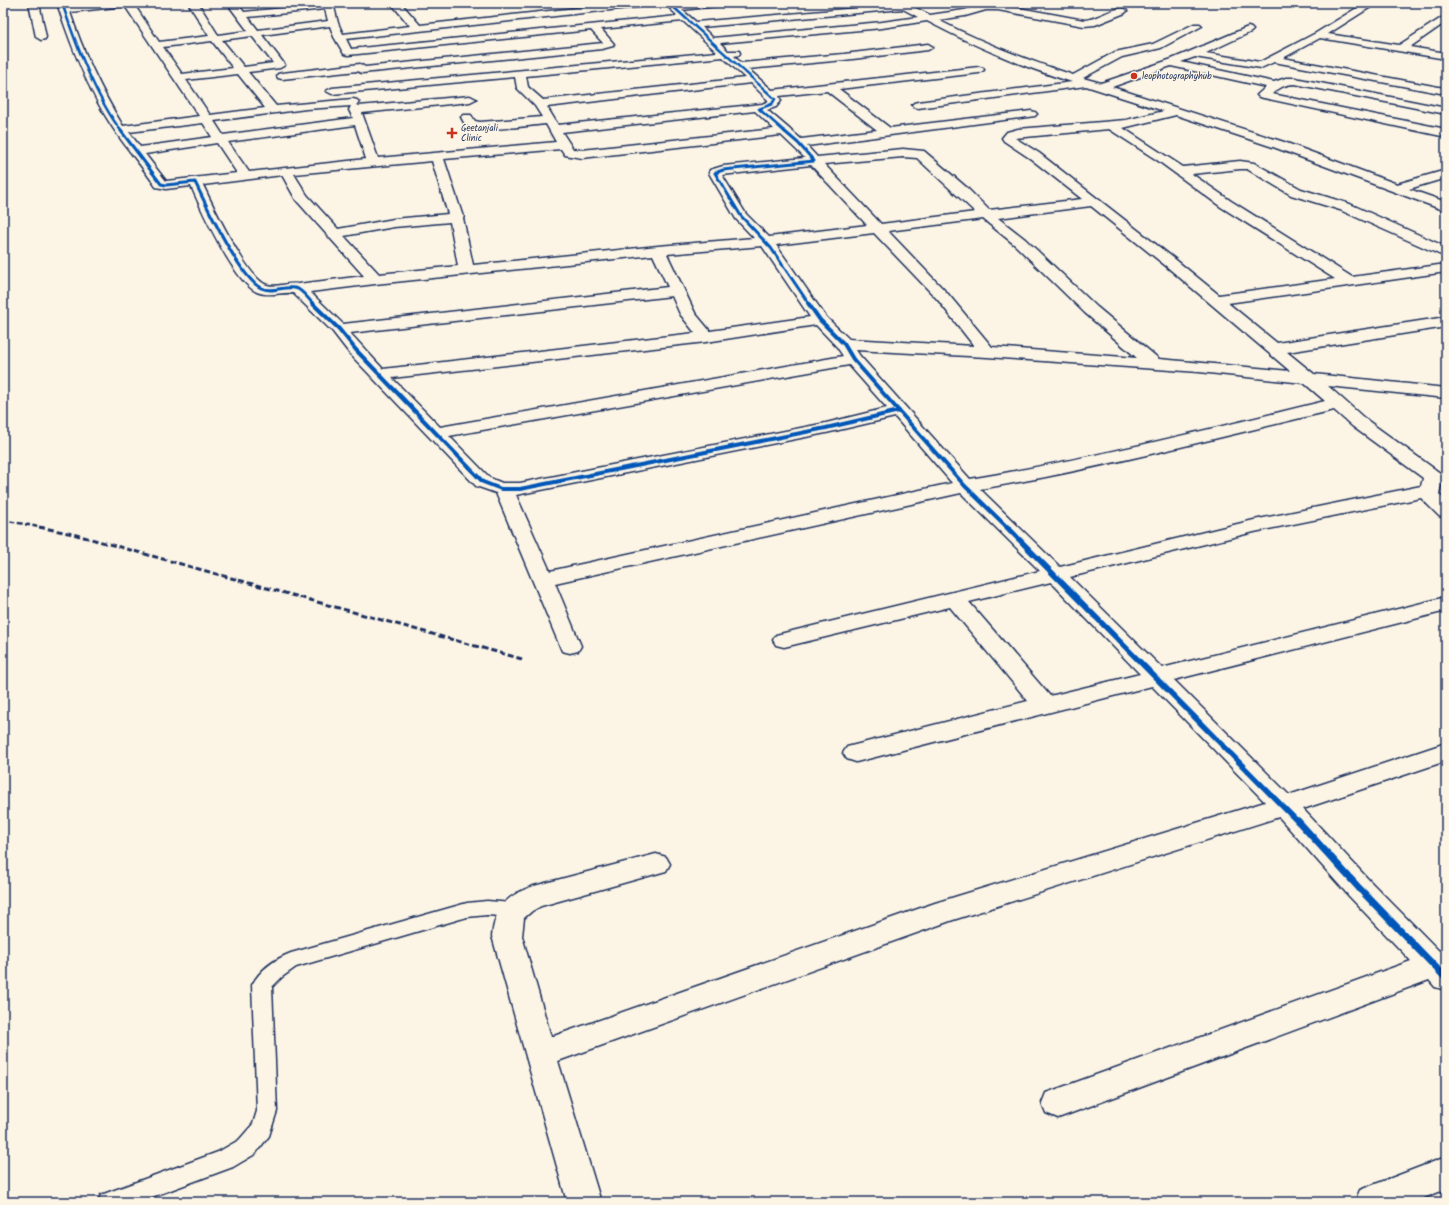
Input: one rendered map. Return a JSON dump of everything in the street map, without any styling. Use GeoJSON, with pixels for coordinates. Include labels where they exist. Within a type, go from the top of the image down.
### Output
{"type":"FeatureCollection","features":[{"type":"Feature","properties":{"kind":"street"},"geometry":{"type":"LineString","coordinates":[[34,3],[41,37]]}},
{"type":"Feature","properties":{"kind":"street"},"geometry":{"type":"LineString","coordinates":[[125,3],[63,7],[84,64],[120,130],[161,184],[166,185],[195,182],[372,162],[564,145]]}},
{"type":"Feature","properties":{"kind":"street"},"geometry":{"type":"LineString","coordinates":[[128,3],[245,176]]}},
{"type":"Feature","properties":{"kind":"street"},"geometry":{"type":"LineString","coordinates":[[193,3],[215,38],[273,110]]}},
{"type":"Feature","properties":{"kind":"street"},"geometry":{"type":"LineString","coordinates":[[232,3],[281,64],[277,66]]}},
{"type":"Feature","properties":{"kind":"street"},"geometry":{"type":"LineString","coordinates":[[396,3],[417,28]]}},
{"type":"Feature","properties":{"kind":"street"},"geometry":{"type":"LineString","coordinates":[[559,3],[570,11]]}},
{"type":"Feature","properties":{"kind":"street"},"geometry":{"type":"LineString","coordinates":[[339,37],[647,3]]}},
{"type":"Feature","properties":{"kind":"street"},"geometry":{"type":"LineString","coordinates":[[282,76],[356,62],[681,13],[717,3]]}},
{"type":"Feature","properties":{"kind":"street"},"geometry":{"type":"LineString","coordinates":[[1196,54],[1258,65],[1263,64],[1319,35],[1372,3]]}},
{"type":"Feature","properties":{"kind":"street"},"geometry":{"type":"LineString","coordinates":[[241,15],[328,4],[333,24],[339,37],[370,84],[366,88],[350,95],[372,162]]}},
{"type":"Feature","properties":{"kind":"street"},"geometry":{"type":"LineString","coordinates":[[681,13],[905,4],[928,19],[956,33],[1038,67],[1280,145],[1446,207]]}},
{"type":"Feature","properties":{"kind":"street"},"geometry":{"type":"LineString","coordinates":[[1021,12],[1039,5]]}},
{"type":"Feature","properties":{"kind":"street"},"geometry":{"type":"LineString","coordinates":[[524,7],[537,14]]}},
{"type":"Feature","properties":{"kind":"street"},"geometry":{"type":"LineString","coordinates":[[319,93],[520,73],[882,26],[965,13],[990,7],[1079,23],[1090,23],[1122,11]]}},
{"type":"Feature","properties":{"kind":"street"},"geometry":{"type":"LineString","coordinates":[[681,13],[719,47],[744,59],[844,57],[928,47]]}},
{"type":"Feature","properties":{"kind":"street"},"geometry":{"type":"LineString","coordinates":[[1402,48],[1446,18]]}},
{"type":"Feature","properties":{"kind":"street"},"geometry":{"type":"LineString","coordinates":[[156,45],[333,24]]}},
{"type":"Feature","properties":{"kind":"street"},"geometry":{"type":"LineString","coordinates":[[1073,79],[1119,54],[1157,46],[1197,26]]}},
{"type":"Feature","properties":{"kind":"street"},"geometry":{"type":"LineString","coordinates":[[179,78],[277,66],[602,46],[609,44],[606,38],[593,27]]}},
{"type":"Feature","properties":{"kind":"street"},"geometry":{"type":"LineString","coordinates":[[1101,87],[1196,54],[1248,30]]}},
{"type":"Feature","properties":{"kind":"street"},"geometry":{"type":"LineString","coordinates":[[1319,35],[1446,56]]}},
{"type":"Feature","properties":{"kind":"street"},"geometry":{"type":"LineString","coordinates":[[1294,48],[1310,50]]}},
{"type":"Feature","properties":{"kind":"street"},"geometry":{"type":"LineString","coordinates":[[744,59],[753,80],[765,100]]}},
{"type":"Feature","properties":{"kind":"street"},"geometry":{"type":"LineString","coordinates":[[1273,59],[1444,87]]}},
{"type":"Feature","properties":{"kind":"street"},"geometry":{"type":"LineString","coordinates":[[1170,64],[1275,86]]}},
{"type":"Feature","properties":{"kind":"street"},"geometry":{"type":"LineString","coordinates":[[467,117],[470,123],[479,126],[552,124],[765,100],[828,87],[979,70]]}},
{"type":"Feature","properties":{"kind":"street"},"geometry":{"type":"LineString","coordinates":[[520,73],[523,88],[540,104],[569,152],[582,154],[791,137],[888,132],[1031,114]]}},
{"type":"Feature","properties":{"kind":"street"},"geometry":{"type":"LineString","coordinates":[[540,104],[753,80]]}},
{"type":"Feature","properties":{"kind":"street"},"geometry":{"type":"LineString","coordinates":[[1446,111],[1294,81],[1286,81],[1275,86],[1263,95],[1446,133]]}},
{"type":"Feature","properties":{"kind":"street"},"geometry":{"type":"LineString","coordinates":[[918,105],[1087,84]]}},
{"type":"Feature","properties":{"kind":"street"},"geometry":{"type":"LineString","coordinates":[[828,87],[888,132]]}},
{"type":"Feature","properties":{"kind":"street"},"geometry":{"type":"LineString","coordinates":[[1418,106],[1444,87]]}},
{"type":"Feature","properties":{"kind":"street"},"geometry":{"type":"LineString","coordinates":[[137,151],[220,139],[356,111],[470,99]]}},
{"type":"Feature","properties":{"kind":"street"},"geometry":{"type":"LineString","coordinates":[[765,100],[759,109],[791,137],[943,297],[987,352]]}},
{"type":"Feature","properties":{"kind":"street"},"geometry":{"type":"LineString","coordinates":[[120,130],[273,110],[356,111]]}},
{"type":"Feature","properties":{"kind":"street"},"geometry":{"type":"LineString","coordinates":[[1175,112],[1126,124],[1018,133],[1011,135],[1008,138],[1034,156],[1216,300],[1311,380],[1336,404],[1358,422],[1433,477],[1428,490],[1429,495],[1446,512]]}},
{"type":"Feature","properties":{"kind":"street"},"geometry":{"type":"LineString","coordinates":[[1112,126],[1180,171],[1226,204],[1350,282]]}},
{"type":"Feature","properties":{"kind":"street"},"geometry":{"type":"LineString","coordinates":[[1058,1103],[1442,968],[1055,574],[966,486],[820,320],[771,248],[740,216],[715,173],[723,170],[896,153],[917,153],[928,159],[985,214],[1020,242],[1091,310],[1153,363]]}},
{"type":"Feature","properties":{"kind":"street"},"geometry":{"type":"LineString","coordinates":[[437,156],[457,218],[466,270]]}},
{"type":"Feature","properties":{"kind":"street"},"geometry":{"type":"LineString","coordinates":[[1180,171],[1233,165],[1250,166],[1296,192],[1345,207],[1446,252]]}},
{"type":"Feature","properties":{"kind":"street"},"geometry":{"type":"LineString","coordinates":[[286,171],[301,197],[376,279]]}},
{"type":"Feature","properties":{"kind":"street"},"geometry":{"type":"LineString","coordinates":[[1397,188],[1446,174]]}},
{"type":"Feature","properties":{"kind":"street"},"geometry":{"type":"LineString","coordinates":[[195,182],[234,256],[252,282],[263,289],[298,289],[376,279],[658,250],[764,242],[876,227],[1093,202]]}},
{"type":"Feature","properties":{"kind":"street"},"geometry":{"type":"LineString","coordinates":[[335,234],[394,223],[457,218]]}},
{"type":"Feature","properties":{"kind":"street"},"geometry":{"type":"LineString","coordinates":[[658,250],[688,314],[706,337]]}},
{"type":"Feature","properties":{"kind":"street"},"geometry":{"type":"LineString","coordinates":[[1216,300],[1446,268]]}},
{"type":"Feature","properties":{"kind":"street"},"geometry":{"type":"LineString","coordinates":[[298,289],[339,329],[356,350],[381,374],[434,433],[483,482],[504,490],[520,489],[611,471],[826,428],[899,411]]}},
{"type":"Feature","properties":{"kind":"street"},"geometry":{"type":"LineString","coordinates":[[339,329],[676,291]]}},
{"type":"Feature","properties":{"kind":"street"},"geometry":{"type":"LineString","coordinates":[[381,374],[706,337],[820,320]]}},
{"type":"Feature","properties":{"kind":"street"},"geometry":{"type":"LineString","coordinates":[[1274,349],[1446,322]]}},
{"type":"Feature","properties":{"kind":"street"},"geometry":{"type":"LineString","coordinates":[[434,433],[849,352],[987,352],[1040,357],[1153,363],[1446,393]]}},
{"type":"Feature","properties":{"kind":"street"},"geometry":{"type":"LineString","coordinates":[[543,579],[966,486],[1048,472],[1336,404]]}},
{"type":"Feature","properties":{"kind":"street"},"geometry":{"type":"LineString","coordinates":[[504,490],[543,579],[570,646]]}},
{"type":"Feature","properties":{"kind":"street"},"geometry":{"type":"LineString","coordinates":[[784,640],[1254,526],[1428,490]]}},
{"type":"Feature","properties":{"kind":"street"},"geometry":{"type":"LineString","coordinates":[[954,598],[1045,706]]}},
{"type":"Feature","properties":{"kind":"street"},"geometry":{"type":"LineString","coordinates":[[856,753],[1446,604]]}},
{"type":"Feature","properties":{"kind":"street"},"geometry":{"type":"LineString","coordinates":[[540,1054],[945,911],[1284,806],[1446,752]]}},
{"type":"Feature","properties":{"kind":"street"},"geometry":{"type":"LineString","coordinates":[[584,1202],[507,936],[508,925],[513,910],[521,902],[534,897],[656,864]]}},
{"type":"Feature","properties":{"kind":"street"},"geometry":{"type":"LineString","coordinates":[[1372,1202],[1446,1172]]}},
{"type":"Feature","properties":{"kind":"lane"},"geometry":{"type":"LineString","coordinates":[[109,1202],[225,1160],[247,1147],[262,1129],[267,1111],[262,985],[270,974],[280,966],[290,961],[467,910],[487,908],[513,910]]}},
{"type":"Feature","properties":{"kind":"railway"},"geometry":{"type":"LineString","coordinates":[[3,520],[41,527]]}},
{"type":"Feature","properties":{"kind":"railway"},"geometry":{"type":"LineString","coordinates":[[41,527],[73,534],[522,659]]}},
{"type":"Feature","properties":{"kind":"cycle path"},"geometry":{"type":"LineString","coordinates":[[62,3],[76,45],[104,104],[118,127],[161,184],[166,185],[195,182],[225,240],[244,271],[253,282],[261,288],[270,290],[289,288],[298,289],[339,329],[356,350],[483,482],[501,489],[520,489],[826,428],[899,411]]}},
{"type":"Feature","properties":{"kind":"cycle path"},"geometry":{"type":"LineString","coordinates":[[669,3],[775,99],[772,104],[759,109],[798,143],[814,161],[723,170],[715,173],[741,216],[771,248],[820,320],[844,344],[853,359],[965,486],[1055,574],[1284,806],[1359,888],[1446,978]]}},
{"type":"Feature","properties":{"kind":"place","name":"leophotographyhub"},"geometry":{"type":"Point","coordinates":[1134,76]}},
{"type":"Feature","properties":{"kind":"place","name":"Geetanjali Clinic"},"geometry":{"type":"Point","coordinates":[452,133]}}]}
